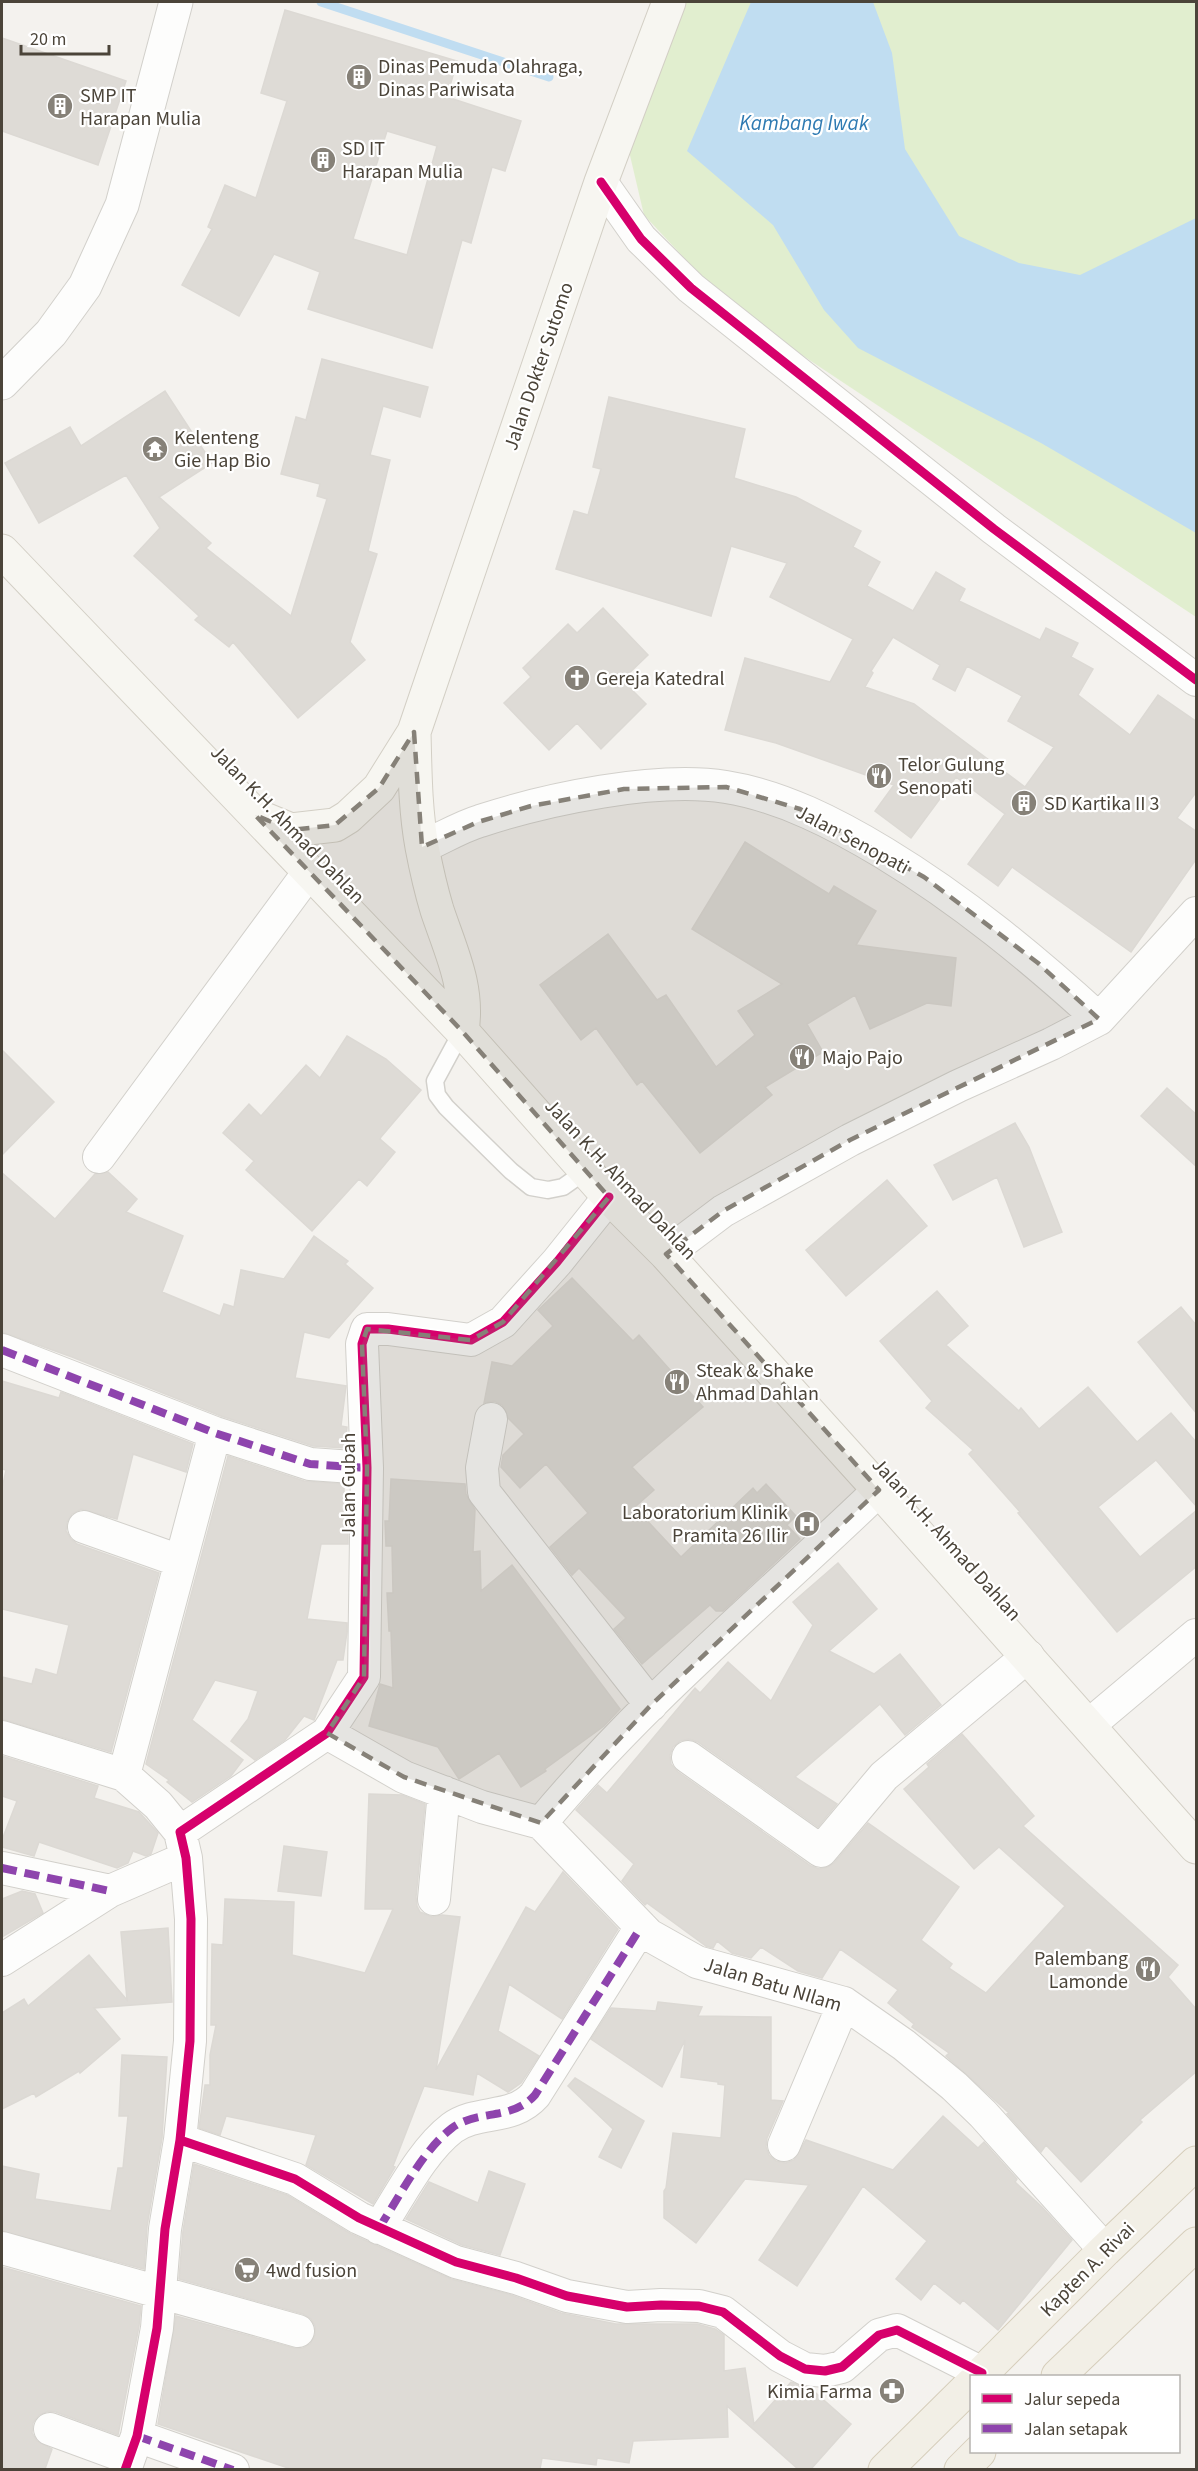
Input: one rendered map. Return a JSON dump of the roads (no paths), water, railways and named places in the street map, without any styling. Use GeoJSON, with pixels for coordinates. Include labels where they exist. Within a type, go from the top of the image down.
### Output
{"type":"FeatureCollection","features":[{"type":"Feature","properties":{"kind":"main road","name":"Jalan Dokter Sutomo"},"geometry":{"type":"LineString","coordinates":[[414,732],[601,182],[669,2]]}},
{"type":"Feature","properties":{"kind":"main road","name":"Jalan K.H. Ahmad Dahlan"},"geometry":{"type":"LineString","coordinates":[[2,551],[462,1031],[609,1197],[666,1254],[879,1490],[1197,1847]]}},
{"type":"Feature","properties":{"kind":"main road"},"geometry":{"type":"LineString","coordinates":[[255,815],[291,830],[335,825],[348,817],[379,788],[414,732]]}},
{"type":"Feature","properties":{"kind":"main road"},"geometry":{"type":"LineString","coordinates":[[414,732],[422,847],[436,908],[463,990],[465,1010],[462,1031]]}},
{"type":"Feature","properties":{"kind":"main road","name":"Kapten A. Rivai"},"geometry":{"type":"LineString","coordinates":[[981,2375],[1105,2250],[1197,2163]]}},
{"type":"Feature","properties":{"kind":"main road"},"geometry":{"type":"LineString","coordinates":[[1059,2375],[1197,2244]]}},
{"type":"Feature","properties":{"kind":"main road","name":"Kapten A. Rivai"},"geometry":{"type":"LineString","coordinates":[[885,2469],[970,2386]]}},
{"type":"Feature","properties":{"kind":"street"},"geometry":{"type":"LineString","coordinates":[[2,383],[51,333],[85,285],[122,205],[176,2]]}},
{"type":"Feature","properties":{"kind":"street"},"geometry":{"type":"LineString","coordinates":[[601,182],[641,239],[691,288],[994,529],[1197,680]]}},
{"type":"Feature","properties":{"kind":"street","name":"Jalan Senopati"},"geometry":{"type":"LineString","coordinates":[[422,847],[478,822],[510,812],[624,789],[690,784],[726,787],[764,796],[833,824],[924,877],[1038,963],[1099,1019]]}},
{"type":"Feature","properties":{"kind":"street"},"geometry":{"type":"LineString","coordinates":[[99,1158],[309,873]]}},
{"type":"Feature","properties":{"kind":"street"},"geometry":{"type":"LineString","coordinates":[[666,1254],[723,1211],[850,1140],[1099,1019],[1197,913]]}},
{"type":"Feature","properties":{"kind":"street","name":"Jalan Gubah"},"geometry":{"type":"LineString","coordinates":[[2,1960],[183,1845],[327,1733],[364,1677],[368,1468],[362,1344],[367,1329],[388,1329],[471,1340],[503,1322],[557,1262],[609,1197]]}},
{"type":"Feature","properties":{"kind":"street"},"geometry":{"type":"LineString","coordinates":[[2,1350],[214,1433],[310,1464],[368,1468]]}},
{"type":"Feature","properties":{"kind":"street"},"geometry":{"type":"LineString","coordinates":[[491,1419],[482,1468],[484,1492],[651,1705]]}},
{"type":"Feature","properties":{"kind":"street"},"geometry":{"type":"LineString","coordinates":[[124,1775],[214,1433]]}},
{"type":"Feature","properties":{"kind":"street"},"geometry":{"type":"LineString","coordinates":[[327,1733],[404,1777],[482,1807],[541,1823],[573,1785],[651,1705],[879,1490]]}},
{"type":"Feature","properties":{"kind":"street"},"geometry":{"type":"LineString","coordinates":[[84,1527],[180,1561]]}},
{"type":"Feature","properties":{"kind":"street"},"geometry":{"type":"LineString","coordinates":[[1089,1725],[1197,1635]]}},
{"type":"Feature","properties":{"kind":"street"},"geometry":{"type":"LineString","coordinates":[[688,1757],[822,1851],[884,1776],[1028,1656]]}},
{"type":"Feature","properties":{"kind":"street"},"geometry":{"type":"LineString","coordinates":[[2,1737],[124,1775],[158,1805],[183,1845],[191,1918],[190,2041],[180,2140],[165,2229],[157,2328],[130,2455]]}},
{"type":"Feature","properties":{"kind":"street"},"geometry":{"type":"LineString","coordinates":[[434,1899],[444,1792]]}},
{"type":"Feature","properties":{"kind":"street","name":"Jalan Batu NIlam"},"geometry":{"type":"LineString","coordinates":[[541,1823],[649,1935],[697,1962],[844,2002],[904,2045],[954,2086],[983,2114],[1105,2250]]}},
{"type":"Feature","properties":{"kind":"street"},"geometry":{"type":"LineString","coordinates":[[2,1868],[110,1891]]}},
{"type":"Feature","properties":{"kind":"street"},"geometry":{"type":"LineString","coordinates":[[379,2228],[430,2149],[453,2127],[478,2117],[521,2108],[535,2095],[641,1927]]}},
{"type":"Feature","properties":{"kind":"street"},"geometry":{"type":"LineString","coordinates":[[784,2145],[844,2002]]}},
{"type":"Feature","properties":{"kind":"street"},"geometry":{"type":"LineString","coordinates":[[180,2140],[295,2179],[379,2228],[456,2262],[516,2278],[567,2296],[627,2307],[699,2306],[723,2312],[780,2356],[805,2369],[825,2371],[842,2367],[879,2335],[897,2330],[973,2375]]}},
{"type":"Feature","properties":{"kind":"street"},"geometry":{"type":"LineString","coordinates":[[2,2248],[160,2290],[298,2331]]}},
{"type":"Feature","properties":{"kind":"street"},"geometry":{"type":"LineString","coordinates":[[50,2429],[130,2455],[233,2469]]}},
{"type":"Feature","properties":{"kind":"lane"},"geometry":{"type":"LineString","coordinates":[[462,1031],[435,1081],[437,1095],[446,1107],[511,1171],[531,1186],[548,1190],[562,1188],[587,1170]]}},
{"type":"Feature","properties":{"kind":"water","name":"Kambang Iwak"},"geometry":{"type":"Polygon","coordinates":[[[751,2],[873,2],[892,53],[905,149],[959,236],[1019,263],[1080,275],[1196,218],[1196,533],[1041,443],[858,348],[824,310],[773,225],[687,151],[751,2]]]}},
{"type":"Feature","properties":{"kind":"waterway"},"geometry":{"type":"LineString","coordinates":[[321,2],[549,77]]}},
{"type":"Feature","properties":{"kind":"place","name":"Dinas Pemuda Olahraga, Dinas Pariwisata"},"geometry":{"type":"Point","coordinates":[359,77]}},
{"type":"Feature","properties":{"kind":"place","name":"SMP IT Harapan Mulia"},"geometry":{"type":"Point","coordinates":[60,106]}},
{"type":"Feature","properties":{"kind":"place","name":"SD IT Harapan Mulia"},"geometry":{"type":"Point","coordinates":[323,160]}},
{"type":"Feature","properties":{"kind":"place","name":"Kelenteng Gie Hap Bio"},"geometry":{"type":"Point","coordinates":[155,449]}},
{"type":"Feature","properties":{"kind":"place","name":"Gereja Katedral"},"geometry":{"type":"Point","coordinates":[577,678]}},
{"type":"Feature","properties":{"kind":"place","name":"Telor Gulung Senopati"},"geometry":{"type":"Point","coordinates":[879,776]}},
{"type":"Feature","properties":{"kind":"place","name":"SD Kartika II 3"},"geometry":{"type":"Point","coordinates":[1024,803]}},
{"type":"Feature","properties":{"kind":"place","name":"Majo Pajo"},"geometry":{"type":"Point","coordinates":[802,1057]}},
{"type":"Feature","properties":{"kind":"place","name":"Steak & Shake Ahmad Dahlan"},"geometry":{"type":"Point","coordinates":[677,1382]}},
{"type":"Feature","properties":{"kind":"place","name":"Laboratorium Klinik Pramita 26 Ilir"},"geometry":{"type":"Point","coordinates":[807,1524]}},
{"type":"Feature","properties":{"kind":"place","name":"Palembang Lamonde"},"geometry":{"type":"Point","coordinates":[1148,1969]}},
{"type":"Feature","properties":{"kind":"place","name":"4wd fusion"},"geometry":{"type":"Point","coordinates":[247,2270]}},
{"type":"Feature","properties":{"kind":"place","name":"Kimia Farma"},"geometry":{"type":"Point","coordinates":[892,2391]}}]}
